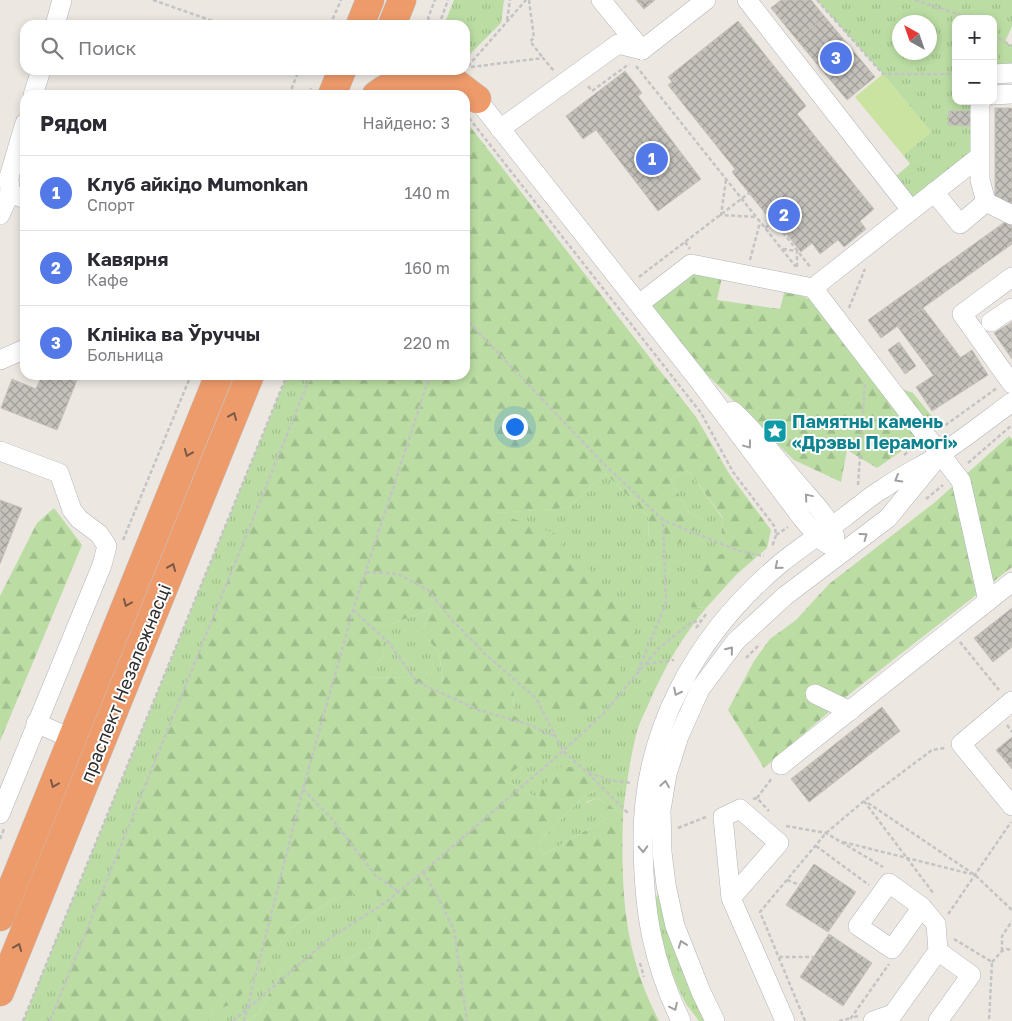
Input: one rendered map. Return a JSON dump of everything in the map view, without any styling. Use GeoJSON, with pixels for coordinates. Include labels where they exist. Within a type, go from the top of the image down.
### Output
{"type":"FeatureCollection","features":[{"type":"Feature","properties":{"kind":"highway"},"geometry":{"type":"LineString","coordinates":[[362,20],[370,0]]}},
{"type":"Feature","properties":{"kind":"highway"},"geometry":{"type":"LineString","coordinates":[[394,20],[402,0]]}},
{"type":"Feature","properties":{"kind":"highway"},"geometry":{"type":"LineString","coordinates":[[407,0],[410,20]]}},
{"type":"Feature","properties":{"kind":"highway"},"geometry":{"type":"LineString","coordinates":[[334,90],[340,75]]}},
{"type":"Feature","properties":{"kind":"highway"},"geometry":{"type":"LineString","coordinates":[[365,90],[372,75]]}},
{"type":"Feature","properties":{"kind":"highway"},"geometry":{"type":"LineString","coordinates":[[457,75],[464,90]]}},
{"type":"Feature","properties":{"kind":"highway"},"geometry":{"type":"LineString","coordinates":[[383,90],[405,81],[438,76],[450,80],[458,90]]}},
{"type":"Feature","properties":{"kind":"highway","name":"праспект Незалежнасці"},"geometry":{"type":"LineString","coordinates":[[0,917],[217,380]]}},
{"type":"Feature","properties":{"kind":"highway","name":"праспект Незалежнасці"},"geometry":{"type":"LineString","coordinates":[[0,992],[248,380]]}},
{"type":"Feature","properties":{"kind":"street"},"geometry":{"type":"LineString","coordinates":[[56,20],[62,0]]}},
{"type":"Feature","properties":{"kind":"street"},"geometry":{"type":"LineString","coordinates":[[601,0],[637,55]]}},
{"type":"Feature","properties":{"kind":"street"},"geometry":{"type":"LineString","coordinates":[[637,55],[706,0]]}},
{"type":"Feature","properties":{"kind":"street"},"geometry":{"type":"LineString","coordinates":[[747,0],[911,210]]}},
{"type":"Feature","properties":{"kind":"street"},"geometry":{"type":"LineString","coordinates":[[500,129],[618,44],[637,55]]}},
{"type":"Feature","properties":{"kind":"street"},"geometry":{"type":"LineString","coordinates":[[997,74],[1012,73]]}},
{"type":"Feature","properties":{"kind":"street"},"geometry":{"type":"LineString","coordinates":[[35,90],[40,75]]}},
{"type":"Feature","properties":{"kind":"street"},"geometry":{"type":"LineString","coordinates":[[997,95],[1012,94]]}},
{"type":"Feature","properties":{"kind":"street"},"geometry":{"type":"LineString","coordinates":[[980,105],[980,180],[986,202],[1012,215]]}},
{"type":"Feature","properties":{"kind":"street"},"geometry":{"type":"LineString","coordinates":[[471,106],[500,129],[698,378],[824,531],[840,554]]}},
{"type":"Feature","properties":{"kind":"street"},"geometry":{"type":"LineString","coordinates":[[0,215],[17,196],[8,177],[20,139]]}},
{"type":"Feature","properties":{"kind":"street"},"geometry":{"type":"LineString","coordinates":[[810,284],[911,210],[979,157]]}},
{"type":"Feature","properties":{"kind":"street"},"geometry":{"type":"LineString","coordinates":[[934,192],[960,224],[986,202]]}},
{"type":"Feature","properties":{"kind":"street"},"geometry":{"type":"LineString","coordinates":[[639,304],[691,264],[810,284],[961,481],[988,601]]}},
{"type":"Feature","properties":{"kind":"street"},"geometry":{"type":"LineString","coordinates":[[1010,382],[962,314],[1012,277]]}},
{"type":"Feature","properties":{"kind":"street"},"geometry":{"type":"LineString","coordinates":[[991,322],[1012,308]]}},
{"type":"Feature","properties":{"kind":"street"},"geometry":{"type":"LineString","coordinates":[[0,360],[20,351]]}},
{"type":"Feature","properties":{"kind":"street"},"geometry":{"type":"LineString","coordinates":[[681,1021],[658,966],[652,941],[646,911],[642,827],[650,768],[659,734],[689,668],[711,635],[766,576],[883,488],[940,455],[1012,402]]}},
{"type":"Feature","properties":{"kind":"street"},"geometry":{"type":"LineString","coordinates":[[0,452],[59,473],[72,510],[78,519],[99,534],[107,546],[102,565],[0,814]]}},
{"type":"Feature","properties":{"kind":"street"},"geometry":{"type":"LineString","coordinates":[[715,1021],[687,960],[675,926],[666,885],[662,852],[661,810],[667,774],[678,736],[700,688],[736,641],[766,613],[888,518],[940,455]]}},
{"type":"Feature","properties":{"kind":"street"},"geometry":{"type":"LineString","coordinates":[[781,765],[1012,582]]}},
{"type":"Feature","properties":{"kind":"street"},"geometry":{"type":"LineString","coordinates":[[815,694],[850,711]]}},
{"type":"Feature","properties":{"kind":"street"},"geometry":{"type":"LineString","coordinates":[[1011,702],[961,744],[1012,806]]}},
{"type":"Feature","properties":{"kind":"street"},"geometry":{"type":"LineString","coordinates":[[36,723],[73,739]]}},
{"type":"Feature","properties":{"kind":"street"},"geometry":{"type":"LineString","coordinates":[[730,898],[785,1021]]}},
{"type":"Feature","properties":{"kind":"street"},"geometry":{"type":"LineString","coordinates":[[874,1021],[898,1018],[938,950],[936,924],[929,902]]}},
{"type":"Feature","properties":{"kind":"street"},"geometry":{"type":"LineString","coordinates":[[938,950],[971,975],[938,1021]]}},
{"type":"Feature","properties":{"kind":"path"},"geometry":{"type":"LineString","coordinates":[[153,0],[210,20]]}},
{"type":"Feature","properties":{"kind":"path"},"geometry":{"type":"LineString","coordinates":[[332,20],[341,0]]}},
{"type":"Feature","properties":{"kind":"path"},"geometry":{"type":"LineString","coordinates":[[429,20],[428,18],[435,0]]}},
{"type":"Feature","properties":{"kind":"path"},"geometry":{"type":"LineString","coordinates":[[441,20],[448,0]]}},
{"type":"Feature","properties":{"kind":"path"},"geometry":{"type":"LineString","coordinates":[[507,22],[510,0]]}},
{"type":"Feature","properties":{"kind":"path"},"geometry":{"type":"LineString","coordinates":[[470,65],[528,0]]}},
{"type":"Feature","properties":{"kind":"path"},"geometry":{"type":"LineString","coordinates":[[528,0],[534,38],[530,41],[543,58],[570,78],[592,91],[637,55]]}},
{"type":"Feature","properties":{"kind":"path"},"geometry":{"type":"LineString","coordinates":[[817,0],[883,74],[952,74]]}},
{"type":"Feature","properties":{"kind":"path"},"geometry":{"type":"LineString","coordinates":[[916,0],[960,15]]}},
{"type":"Feature","properties":{"kind":"path"},"geometry":{"type":"LineString","coordinates":[[997,37],[1012,46]]}},
{"type":"Feature","properties":{"kind":"path"},"geometry":{"type":"LineString","coordinates":[[470,68],[543,58]]}},
{"type":"Feature","properties":{"kind":"path"},"geometry":{"type":"LineString","coordinates":[[638,69],[756,218],[810,284],[815,273],[774,221],[765,228]]}},
{"type":"Feature","properties":{"kind":"path"},"geometry":{"type":"LineString","coordinates":[[291,90],[297,75]]}},
{"type":"Feature","properties":{"kind":"path"},"geometry":{"type":"LineString","coordinates":[[471,106],[701,413],[733,472],[775,527],[776,535]]}},
{"type":"Feature","properties":{"kind":"path"},"geometry":{"type":"LineString","coordinates":[[721,214],[726,180]]}},
{"type":"Feature","properties":{"kind":"path"},"geometry":{"type":"LineString","coordinates":[[626,287],[749,193]]}},
{"type":"Feature","properties":{"kind":"path"},"geometry":{"type":"LineString","coordinates":[[721,214],[756,218]]}},
{"type":"Feature","properties":{"kind":"path"},"geometry":{"type":"LineString","coordinates":[[747,268],[760,222]]}},
{"type":"Feature","properties":{"kind":"path"},"geometry":{"type":"LineString","coordinates":[[781,248],[797,251]]}},
{"type":"Feature","properties":{"kind":"path"},"geometry":{"type":"LineString","coordinates":[[797,251],[797,268]]}},
{"type":"Feature","properties":{"kind":"path"},"geometry":{"type":"LineString","coordinates":[[842,326],[868,265]]}},
{"type":"Feature","properties":{"kind":"path"},"geometry":{"type":"LineString","coordinates":[[470,323],[601,461],[664,520],[739,551],[764,556]]}},
{"type":"Feature","properties":{"kind":"path"},"geometry":{"type":"LineString","coordinates":[[858,488],[867,359]]}},
{"type":"Feature","properties":{"kind":"path"},"geometry":{"type":"LineString","coordinates":[[23,1021],[285,380]]}},
{"type":"Feature","properties":{"kind":"path"},"geometry":{"type":"LineString","coordinates":[[50,1021],[309,380]]}},
{"type":"Feature","properties":{"kind":"path"},"geometry":{"type":"LineString","coordinates":[[244,1021],[249,1008],[303,789],[353,610],[428,380]]}},
{"type":"Feature","properties":{"kind":"path"},"geometry":{"type":"LineString","coordinates":[[927,438],[1010,382]]}},
{"type":"Feature","properties":{"kind":"path"},"geometry":{"type":"LineString","coordinates":[[921,504],[1012,425]]}},
{"type":"Feature","properties":{"kind":"path"},"geometry":{"type":"LineString","coordinates":[[1009,428],[1012,432]]}},
{"type":"Feature","properties":{"kind":"path"},"geometry":{"type":"LineString","coordinates":[[637,674],[666,603],[664,520]]}},
{"type":"Feature","properties":{"kind":"path"},"geometry":{"type":"LineString","coordinates":[[366,572],[398,574],[428,590],[452,620],[485,654],[536,698],[563,751],[628,813]]}},
{"type":"Feature","properties":{"kind":"path"},"geometry":{"type":"LineString","coordinates":[[353,610],[388,642],[417,682],[480,710],[532,726],[546,734],[557,736]]}},
{"type":"Feature","properties":{"kind":"path"},"geometry":{"type":"LineString","coordinates":[[233,1021],[330,938],[386,902],[423,872],[603,714],[659,648],[688,624],[702,619]]}},
{"type":"Feature","properties":{"kind":"path"},"geometry":{"type":"LineString","coordinates":[[951,631],[1011,702]]}},
{"type":"Feature","properties":{"kind":"path"},"geometry":{"type":"LineString","coordinates":[[746,658],[764,640]]}},
{"type":"Feature","properties":{"kind":"path"},"geometry":{"type":"LineString","coordinates":[[645,664],[674,660]]}},
{"type":"Feature","properties":{"kind":"path"},"geometry":{"type":"LineString","coordinates":[[805,1021],[760,912],[826,833],[864,801],[932,750],[961,744]]}},
{"type":"Feature","properties":{"kind":"path"},"geometry":{"type":"LineString","coordinates":[[748,801],[757,798],[781,765]]}},
{"type":"Feature","properties":{"kind":"path"},"geometry":{"type":"LineString","coordinates":[[587,772],[609,780],[631,783]]}},
{"type":"Feature","properties":{"kind":"path"},"geometry":{"type":"LineString","coordinates":[[303,789],[333,820],[374,875],[398,892]]}},
{"type":"Feature","properties":{"kind":"path"},"geometry":{"type":"LineString","coordinates":[[757,798],[770,812]]}},
{"type":"Feature","properties":{"kind":"path"},"geometry":{"type":"LineString","coordinates":[[864,801],[907,858],[929,902]]}},
{"type":"Feature","properties":{"kind":"path"},"geometry":{"type":"LineString","coordinates":[[864,801],[975,875],[1012,910]]}},
{"type":"Feature","properties":{"kind":"path"},"geometry":{"type":"LineString","coordinates":[[676,821],[676,828],[712,815]]}},
{"type":"Feature","properties":{"kind":"path"},"geometry":{"type":"LineString","coordinates":[[949,914],[1012,821]]}},
{"type":"Feature","properties":{"kind":"path"},"geometry":{"type":"LineString","coordinates":[[784,826],[826,833],[889,871]]}},
{"type":"Feature","properties":{"kind":"path"},"geometry":{"type":"LineString","coordinates":[[840,842],[975,875]]}},
{"type":"Feature","properties":{"kind":"path"},"geometry":{"type":"LineString","coordinates":[[816,846],[876,890]]}},
{"type":"Feature","properties":{"kind":"path"},"geometry":{"type":"LineString","coordinates":[[423,872],[436,893],[454,930],[467,1021]]}},
{"type":"Feature","properties":{"kind":"path"},"geometry":{"type":"LineString","coordinates":[[786,880],[800,885]]}},
{"type":"Feature","properties":{"kind":"path"},"geometry":{"type":"LineString","coordinates":[[942,907],[949,914],[950,921]]}},
{"type":"Feature","properties":{"kind":"path"},"geometry":{"type":"LineString","coordinates":[[1002,951],[1002,936],[1012,921]]}},
{"type":"Feature","properties":{"kind":"path"},"geometry":{"type":"LineString","coordinates":[[952,937],[992,962]]}},
{"type":"Feature","properties":{"kind":"path"},"geometry":{"type":"LineString","coordinates":[[989,1021],[992,962],[1002,951],[1012,950]]}},
{"type":"Feature","properties":{"kind":"path"},"geometry":{"type":"LineString","coordinates":[[778,957],[814,957]]}},
{"type":"Feature","properties":{"kind":"path"},"geometry":{"type":"LineString","coordinates":[[839,1021],[851,1018]]}},
{"type":"Feature","properties":{"kind":"green space"},"geometry":{"type":"Polygon","coordinates":[[[454,0],[504,0],[501,23],[470,54],[470,20],[446,20],[454,0]]]}},
{"type":"Feature","properties":{"kind":"green space"},"geometry":{"type":"Polygon","coordinates":[[[817,0],[1012,0],[1012,26],[1005,42],[1012,46],[1012,73],[997,74],[997,15],[952,15],[952,105],[980,105],[979,157],[911,210],[889,182],[910,164],[903,155],[931,132],[883,74],[817,0]]]}},
{"type":"Feature","properties":{"kind":"green space"},"geometry":{"type":"Polygon","coordinates":[[[883,74],[931,132],[903,155],[855,97],[883,74]]]}},
{"type":"Feature","properties":{"kind":"green space"},"geometry":{"type":"Polygon","coordinates":[[[470,126],[696,417],[730,475],[771,530],[767,548],[736,575],[706,608],[690,607],[699,576],[710,557],[734,551],[721,537],[723,518],[688,470],[670,480],[689,512],[703,519],[685,541],[667,548],[649,541],[648,516],[605,473],[568,508],[497,513],[562,536],[561,551],[588,568],[633,620],[641,654],[616,657],[626,680],[611,698],[590,709],[555,718],[514,687],[513,715],[552,743],[502,779],[539,799],[541,788],[559,767],[575,767],[593,781],[597,789],[581,799],[538,843],[543,855],[606,819],[586,803],[597,798],[623,814],[624,895],[631,945],[647,995],[659,1021],[246,1021],[259,1013],[283,966],[321,951],[342,962],[374,946],[379,926],[376,888],[331,901],[291,928],[235,1003],[212,1011],[209,1021],[50,1021],[309,380],[470,380],[470,126]],[[431,609],[379,627],[384,656],[363,677],[443,681],[439,652],[422,633],[431,609]]]}},
{"type":"Feature","properties":{"kind":"green space"},"geometry":{"type":"Polygon","coordinates":[[[691,270],[722,277],[717,300],[780,309],[785,289],[814,301],[828,291],[902,389],[913,393],[939,425],[877,468],[847,450],[841,482],[794,460],[696,364],[649,305],[691,270]]]}},
{"type":"Feature","properties":{"kind":"green space"},"geometry":{"type":"Polygon","coordinates":[[[285,380],[310,380],[52,1021],[23,1021],[285,380]]]}},
{"type":"Feature","properties":{"kind":"green space"},"geometry":{"type":"Polygon","coordinates":[[[1009,436],[1012,439],[1012,567],[852,692],[764,768],[728,710],[754,661],[770,639],[796,620],[829,584],[934,503],[1009,436]]]}},
{"type":"Feature","properties":{"kind":"green space"},"geometry":{"type":"Polygon","coordinates":[[[688,470],[723,519],[721,537],[734,551],[691,607],[706,608],[674,653],[641,720],[630,762],[623,814],[597,798],[586,802],[606,819],[543,855],[538,843],[581,799],[597,789],[539,799],[502,779],[513,715],[514,686],[616,657],[641,653],[588,569],[495,513],[568,508],[605,473],[648,516],[649,541],[703,519],[689,512],[670,480],[688,470]]]}},
{"type":"Feature","properties":{"kind":"green space"},"geometry":{"type":"Polygon","coordinates":[[[54,508],[82,545],[0,741],[0,596],[37,523],[54,508]]]}},
{"type":"Feature","properties":{"kind":"green space"},"geometry":{"type":"Polygon","coordinates":[[[431,609],[422,633],[439,652],[443,682],[410,678],[362,677],[384,656],[378,627],[431,609]]]}},
{"type":"Feature","properties":{"kind":"green space"},"geometry":{"type":"Polygon","coordinates":[[[376,887],[379,926],[374,946],[342,962],[283,966],[259,1013],[246,1021],[209,1021],[212,1011],[235,1002],[291,928],[331,901],[376,887]]]}},
{"type":"Feature","properties":{"kind":"green space"},"geometry":{"type":"Polygon","coordinates":[[[658,894],[678,958],[704,1021],[699,1021],[686,1004],[677,986],[658,928],[654,901],[658,894]]]}},
{"type":"Feature","properties":{"kind":"building"},"geometry":{"type":"Polygon","coordinates":[[[636,0],[655,0],[644,9],[636,0]]]}},
{"type":"Feature","properties":{"kind":"building"},"geometry":{"type":"Polygon","coordinates":[[[781,0],[811,0],[825,17],[797,40],[771,8],[781,0]]]}},
{"type":"Feature","properties":{"kind":"building"},"geometry":{"type":"Polygon","coordinates":[[[825,17],[875,77],[847,100],[797,40],[825,17]]]}},
{"type":"Feature","properties":{"kind":"building"},"geometry":{"type":"Polygon","coordinates":[[[738,21],[806,106],[797,114],[874,209],[860,221],[866,229],[844,247],[838,240],[820,254],[812,243],[801,252],[771,214],[768,217],[732,172],[735,169],[668,85],[672,82],[668,77],[738,21]]]}},
{"type":"Feature","properties":{"kind":"building"},"geometry":{"type":"Polygon","coordinates":[[[625,71],[642,93],[638,96],[701,179],[658,211],[596,130],[583,139],[566,116],[625,71]]]}},
{"type":"Feature","properties":{"kind":"building"},"geometry":{"type":"Polygon","coordinates":[[[995,108],[1012,108],[1012,203],[995,201],[995,108]]]}},
{"type":"Feature","properties":{"kind":"building"},"geometry":{"type":"Polygon","coordinates":[[[949,111],[971,111],[970,126],[948,125],[949,111]]]}},
{"type":"Feature","properties":{"kind":"building"},"geometry":{"type":"Polygon","coordinates":[[[1009,219],[1012,223],[1012,244],[881,338],[868,320],[1009,219]]]}},
{"type":"Feature","properties":{"kind":"building"},"geometry":{"type":"Polygon","coordinates":[[[923,308],[961,358],[934,376],[897,326],[923,308]]]}},
{"type":"Feature","properties":{"kind":"building"},"geometry":{"type":"Polygon","coordinates":[[[1012,322],[1012,359],[994,333],[1012,322]]]}},
{"type":"Feature","properties":{"kind":"building"},"geometry":{"type":"Polygon","coordinates":[[[899,342],[916,366],[905,374],[888,350],[899,342]]]}},
{"type":"Feature","properties":{"kind":"building"},"geometry":{"type":"Polygon","coordinates":[[[972,350],[988,375],[932,411],[916,387],[972,350]]]}},
{"type":"Feature","properties":{"kind":"building"},"geometry":{"type":"Polygon","coordinates":[[[12,379],[36,389],[40,380],[77,380],[57,430],[1,408],[12,379]]]}},
{"type":"Feature","properties":{"kind":"building"},"geometry":{"type":"Polygon","coordinates":[[[0,500],[22,508],[0,564],[0,500]]]}},
{"type":"Feature","properties":{"kind":"building"},"geometry":{"type":"Polygon","coordinates":[[[1012,608],[1012,647],[993,662],[974,638],[1012,608]]]}},
{"type":"Feature","properties":{"kind":"building"},"geometry":{"type":"Polygon","coordinates":[[[882,707],[900,731],[809,802],[791,779],[882,707]]]}},
{"type":"Feature","properties":{"kind":"building"},"geometry":{"type":"Polygon","coordinates":[[[1012,737],[1012,769],[996,750],[1012,737]]]}},
{"type":"Feature","properties":{"kind":"building"},"geometry":{"type":"Polygon","coordinates":[[[814,864],[856,892],[828,932],[786,905],[814,864]]]}},
{"type":"Feature","properties":{"kind":"building"},"geometry":{"type":"Polygon","coordinates":[[[829,934],[872,963],[843,1006],[800,977],[829,934]]]}},
{"type":"Feature","properties":{"kind":"place","name":"Клініка ва Ўруччы"},"geometry":{"type":"Point","coordinates":[836,58]}},
{"type":"Feature","properties":{"kind":"place","name":"Клуб айкідо Mumonkan"},"geometry":{"type":"Point","coordinates":[652,159]}},
{"type":"Feature","properties":{"kind":"place","name":"Кавярня"},"geometry":{"type":"Point","coordinates":[784,215]}},
{"type":"Feature","properties":{"kind":"place","name":"Памятны камень «Дрэвы Перамогі»"},"geometry":{"type":"Point","coordinates":[775,431]}}]}
